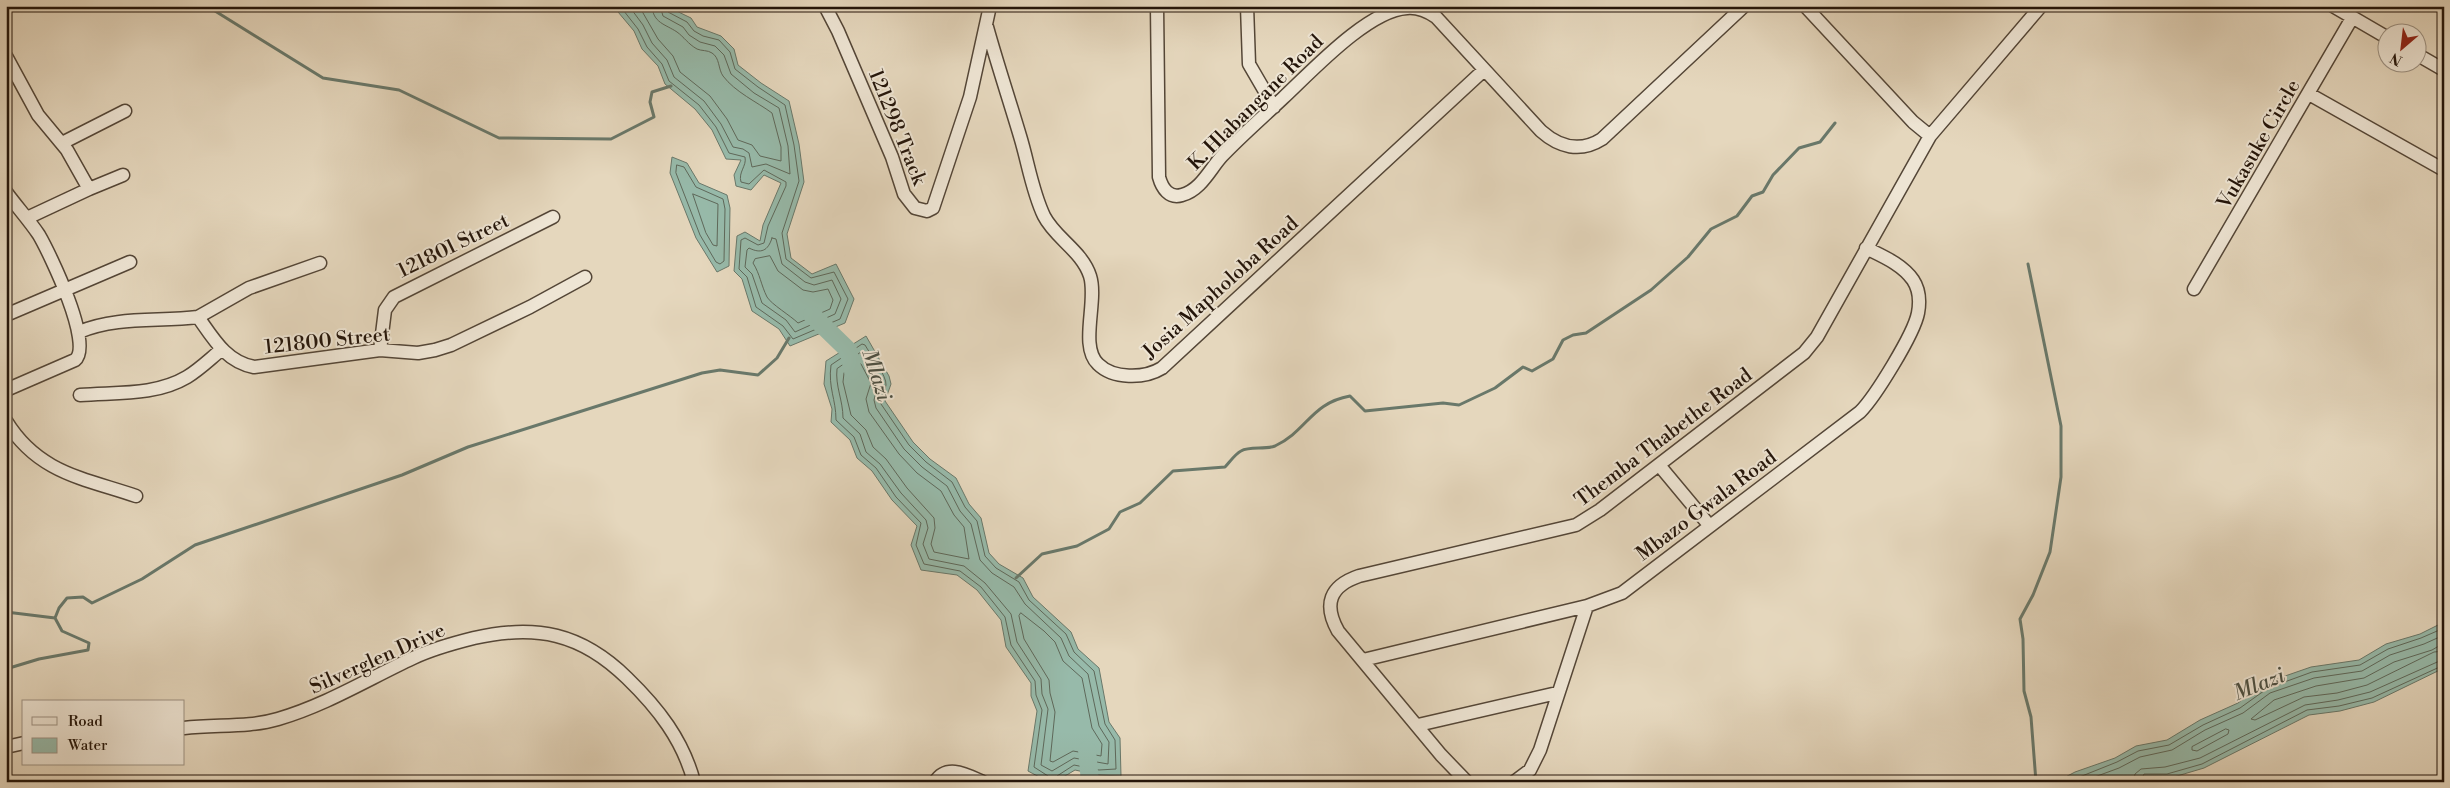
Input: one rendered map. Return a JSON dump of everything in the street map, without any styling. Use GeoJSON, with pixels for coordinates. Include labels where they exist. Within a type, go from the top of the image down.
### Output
{"type":"FeatureCollection","features":[{"type":"Feature","properties":{"kind":"street","name":"121298 Track"},"geometry":{"type":"LineString","coordinates":[[824,6],[838,31],[892,157],[904,194],[912,205],[922,211],[931,210],[936,199],[970,97],[987,27]]}},
{"type":"Feature","properties":{"kind":"street","name":"Josia Mapholoba Road"},"geometry":{"type":"LineString","coordinates":[[990,6],[987,27],[1044,215],[1084,264],[1089,274],[1093,299],[1089,335],[1092,355],[1105,369],[1134,376],[1150,374],[1162,368],[1484,70]]}},
{"type":"Feature","properties":{"kind":"street","name":"K. Hlabangane Road"},"geometry":{"type":"LineString","coordinates":[[1157,6],[1159,177],[1162,186],[1168,194],[1174,196],[1184,195],[1199,185],[1222,157],[1343,41],[1379,18],[1407,8],[1422,10],[1436,17],[1547,137],[1572,148],[1586,146],[1602,139],[1744,6]]}},
{"type":"Feature","properties":{"kind":"street"},"geometry":{"type":"LineString","coordinates":[[1247,6],[1249,64],[1274,107]]}},
{"type":"Feature","properties":{"kind":"street"},"geometry":{"type":"LineString","coordinates":[[1805,6],[1913,122],[1930,136]]}},
{"type":"Feature","properties":{"kind":"street","name":"Themba Thabethe Road"},"geometry":{"type":"LineString","coordinates":[[1467,782],[1448,763],[1338,631],[1330,612],[1332,595],[1342,583],[1359,576],[1576,525],[1600,510],[1804,353],[1817,337],[1930,136],[2041,6]]}},
{"type":"Feature","properties":{"kind":"street"},"geometry":{"type":"LineString","coordinates":[[2333,6],[2378,32]]}},
{"type":"Feature","properties":{"kind":"street","name":"Vukasuke Circle"},"geometry":{"type":"LineString","coordinates":[[2194,289],[2352,18]]}},
{"type":"Feature","properties":{"kind":"street"},"geometry":{"type":"LineString","coordinates":[[6,56],[38,115],[62,143],[89,189]]}},
{"type":"Feature","properties":{"kind":"street"},"geometry":{"type":"LineString","coordinates":[[2428,61],[2444,70]]}},
{"type":"Feature","properties":{"kind":"street"},"geometry":{"type":"LineString","coordinates":[[2308,94],[2444,170]]}},
{"type":"Feature","properties":{"kind":"street"},"geometry":{"type":"LineString","coordinates":[[62,143],[125,111]]}},
{"type":"Feature","properties":{"kind":"street"},"geometry":{"type":"LineString","coordinates":[[27,218],[123,175]]}},
{"type":"Feature","properties":{"kind":"street"},"geometry":{"type":"LineString","coordinates":[[6,192],[27,218],[48,251],[79,332],[81,351],[78,358],[6,390]]}},
{"type":"Feature","properties":{"kind":"street","name":"121801 Street"},"geometry":{"type":"LineString","coordinates":[[380,350],[385,310],[394,296],[553,217]]}},
{"type":"Feature","properties":{"kind":"street","name":"Mbazo Gwala Road"},"geometry":{"type":"LineString","coordinates":[[1364,660],[1587,606],[1622,593],[1860,412],[1870,402],[1916,322],[1919,294],[1913,280],[1898,264],[1866,248]]}},
{"type":"Feature","properties":{"kind":"street"},"geometry":{"type":"LineString","coordinates":[[6,314],[130,262]]}},
{"type":"Feature","properties":{"kind":"street"},"geometry":{"type":"LineString","coordinates":[[79,332],[121,321],[157,321],[198,317],[249,288],[320,263]]}},
{"type":"Feature","properties":{"kind":"street","name":"121800 Street"},"geometry":{"type":"LineString","coordinates":[[198,317],[221,350],[238,362],[254,366],[380,350],[418,352],[451,345],[530,307],[585,277]]}},
{"type":"Feature","properties":{"kind":"street"},"geometry":{"type":"LineString","coordinates":[[80,395],[139,392],[173,384],[188,376],[221,350]]}},
{"type":"Feature","properties":{"kind":"street"},"geometry":{"type":"LineString","coordinates":[[6,422],[25,446],[48,465],[69,475],[136,496]]}},
{"type":"Feature","properties":{"kind":"street"},"geometry":{"type":"LineString","coordinates":[[1659,465],[1709,525]]}},
{"type":"Feature","properties":{"kind":"street"},"geometry":{"type":"LineString","coordinates":[[1514,782],[1525,775],[1535,763],[1587,606]]}},
{"type":"Feature","properties":{"kind":"street","name":"Silverglen Drive"},"geometry":{"type":"LineString","coordinates":[[185,728],[276,719],[309,708],[413,658],[449,644],[505,632],[528,631],[554,634],[572,640],[591,650],[624,675],[652,703],[673,732],[679,742],[694,782]]}},
{"type":"Feature","properties":{"kind":"street"},"geometry":{"type":"LineString","coordinates":[[1418,726],[1557,694]]}},
{"type":"Feature","properties":{"kind":"street"},"geometry":{"type":"LineString","coordinates":[[6,747],[22,743]]}},
{"type":"Feature","properties":{"kind":"street"},"geometry":{"type":"LineString","coordinates":[[935,782],[941,774],[955,771],[983,782]]}},
{"type":"Feature","properties":{"kind":"water"},"geometry":{"type":"Polygon","coordinates":[[[613,6],[666,6],[691,18],[697,27],[721,36],[734,49],[738,65],[789,101],[799,144],[804,182],[787,234],[791,258],[812,274],[836,264],[854,299],[845,323],[790,346],[779,329],[752,311],[742,279],[734,271],[737,236],[745,232],[760,241],[763,225],[781,183],[764,175],[751,190],[736,186],[734,175],[741,160],[726,159],[712,130],[695,109],[665,84],[658,66],[642,49],[634,31],[613,6]]]}},
{"type":"Feature","properties":{"kind":"water"},"geometry":{"type":"Polygon","coordinates":[[[672,157],[687,163],[699,183],[727,195],[730,208],[729,266],[717,272],[696,238],[670,173],[672,157]]]}},
{"type":"Feature","properties":{"kind":"water"},"geometry":{"type":"Polygon","coordinates":[[[866,336],[889,376],[891,384],[885,401],[913,442],[930,459],[956,478],[969,504],[981,518],[989,553],[999,564],[1023,578],[1033,597],[1071,632],[1078,649],[1099,668],[1109,722],[1120,738],[1121,776],[1098,775],[1075,770],[1052,781],[1028,771],[1037,711],[1031,696],[1031,683],[1006,647],[1001,620],[977,590],[957,575],[921,570],[911,545],[917,526],[892,500],[872,471],[857,458],[850,440],[831,422],[832,409],[824,384],[826,361],[866,336]]]}},
{"type":"Feature","properties":{"kind":"water"},"geometry":{"type":"Polygon","coordinates":[[[2444,622],[2444,668],[2374,702],[2340,711],[2309,715],[2204,768],[2167,779],[2146,779],[2140,782],[2056,782],[2075,772],[2115,758],[2136,746],[2167,740],[2200,720],[2238,703],[2265,683],[2311,667],[2359,660],[2386,644],[2420,634],[2444,622]]]}},
{"type":"Feature","properties":{"kind":"waterway"},"geometry":{"type":"LineString","coordinates":[[207,6],[323,78],[399,90],[499,138],[611,139],[654,117],[650,102],[652,92],[671,86]]}},
{"type":"Feature","properties":{"kind":"waterway"},"geometry":{"type":"LineString","coordinates":[[1016,578],[1042,554],[1077,546],[1109,529],[1120,512],[1140,503],[1173,471],[1225,467],[1241,451],[1275,446],[1295,433],[1326,405],[1337,400],[1350,396],[1365,411],[1443,403],[1459,405],[1495,388],[1523,367],[1532,371],[1553,359],[1563,340],[1573,335],[1586,333],[1651,290],[1688,257],[1711,229],[1737,216],[1752,196],[1763,192],[1773,175],[1799,148],[1820,142],[1835,123]]}},
{"type":"Feature","properties":{"kind":"waterway"},"geometry":{"type":"LineString","coordinates":[[2028,264],[2061,426],[2061,477],[2050,552],[2033,595],[2020,619],[2023,639],[2024,691],[2031,717],[2036,782]]}},
{"type":"Feature","properties":{"kind":"waterway","name":"Mlazi"},"geometry":{"type":"LineString","coordinates":[[812,315],[848,350],[853,371]]}},
{"type":"Feature","properties":{"kind":"waterway"},"geometry":{"type":"LineString","coordinates":[[6,669],[39,659],[88,650],[89,643],[62,631],[55,618],[59,608],[67,598],[83,597],[92,603],[142,579],[195,545],[402,475],[468,447],[702,373],[720,370],[758,375],[777,358],[789,338]]}},
{"type":"Feature","properties":{"kind":"waterway"},"geometry":{"type":"LineString","coordinates":[[6,612],[55,618]]}},
{"type":"Feature","properties":{"kind":"waterway","name":"Mlazi"},"geometry":{"type":"LineString","coordinates":[[1087,750],[1090,782]]}}]}
